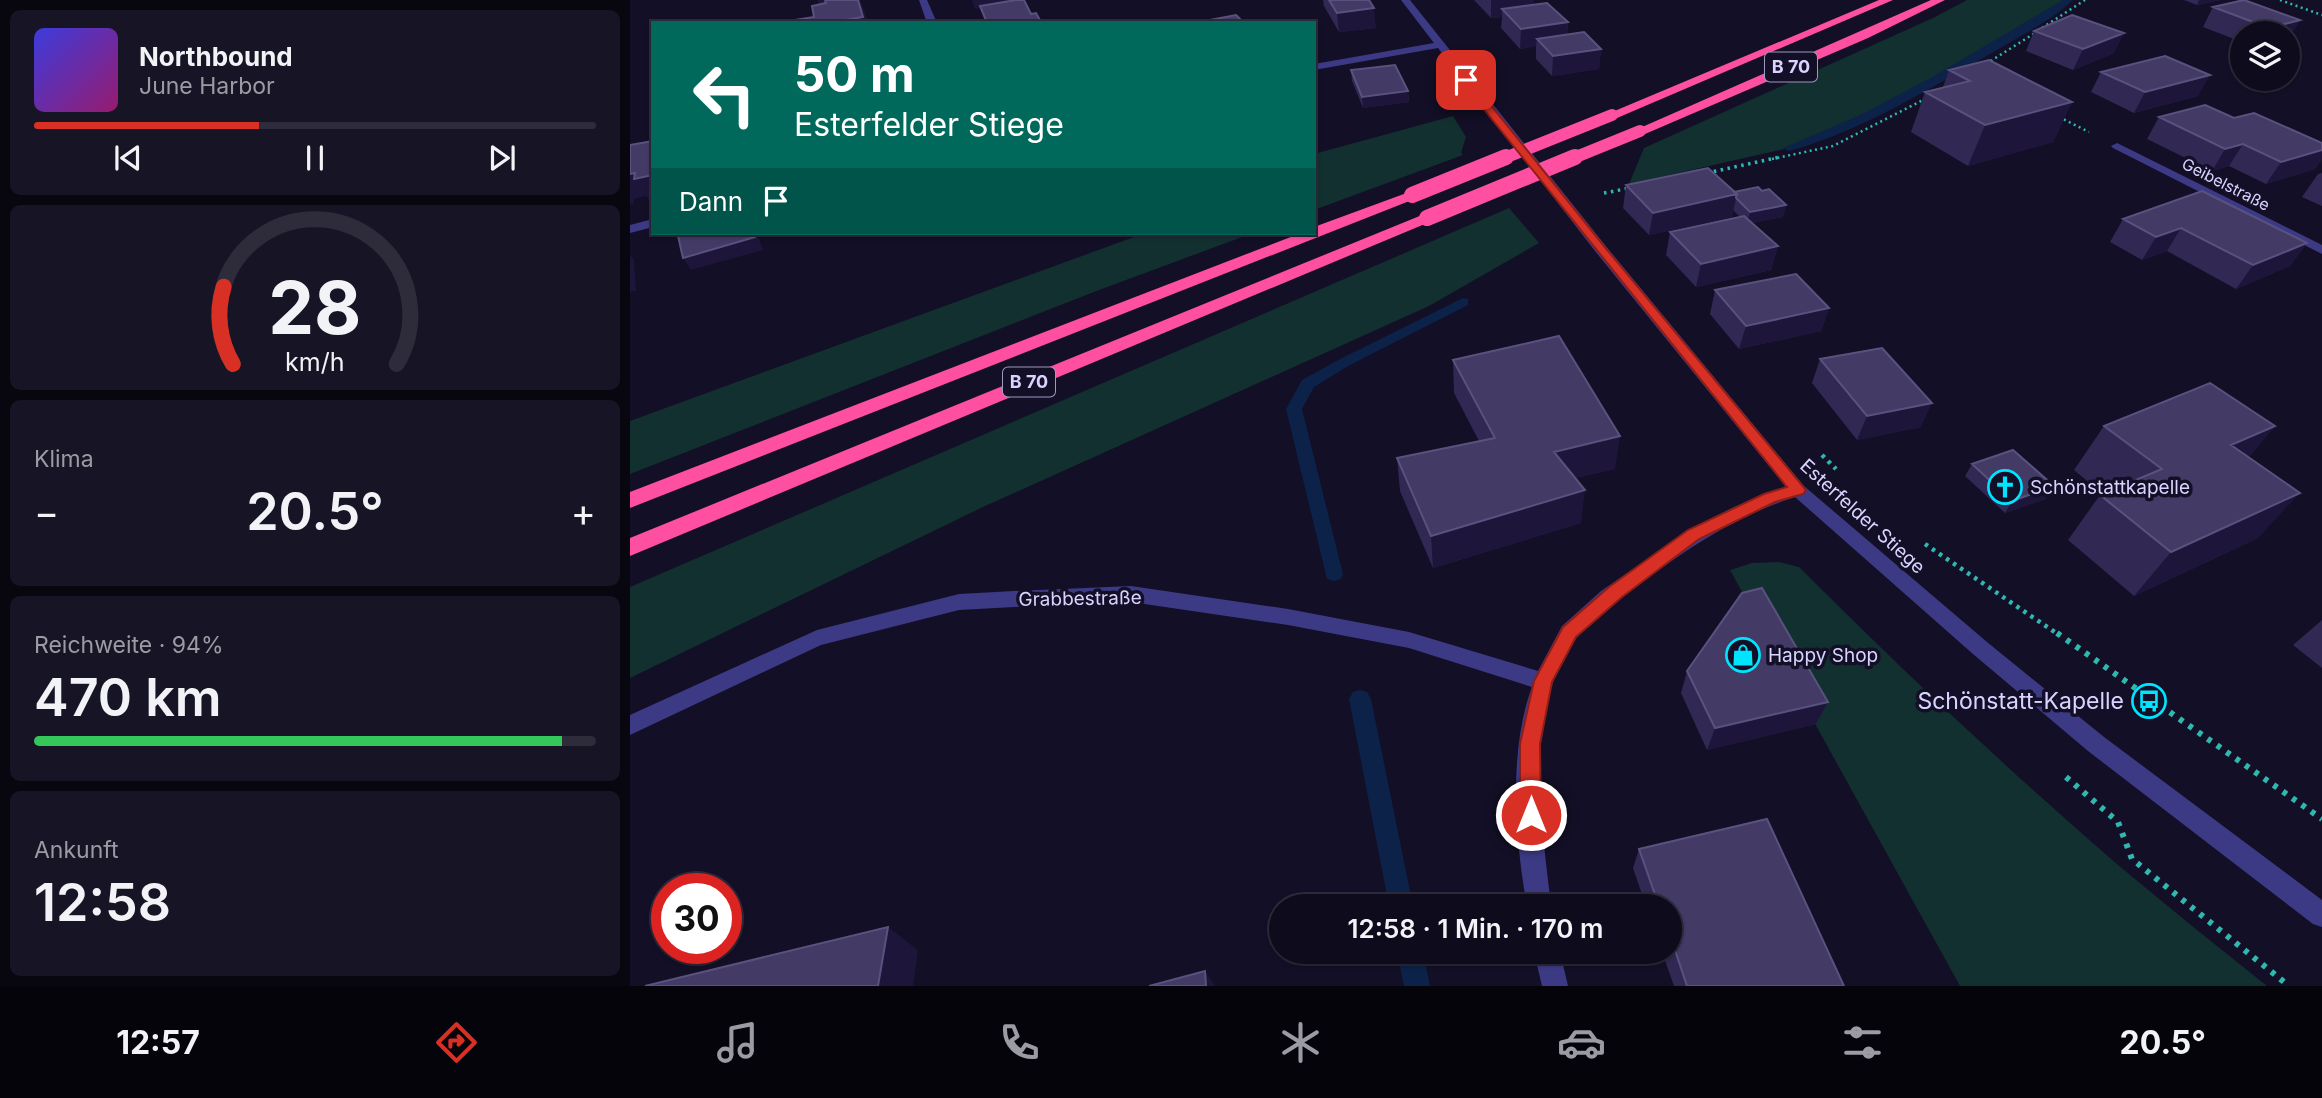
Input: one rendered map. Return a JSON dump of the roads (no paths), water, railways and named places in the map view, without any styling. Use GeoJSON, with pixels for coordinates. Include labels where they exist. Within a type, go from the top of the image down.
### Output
{"type":"FeatureCollection","features":[{"type":"Feature","properties":{"kind":"highway","name":"B 70"},"geometry":{"type":"LineString","coordinates":[[1316,232],[1612,115],[1888,0]]}},
{"type":"Feature","properties":{"kind":"highway","name":"B 70"},"geometry":{"type":"LineString","coordinates":[[630,547],[1640,131],[1864,36],[1940,0]]}},
{"type":"Feature","properties":{"kind":"highway","name":"B 70"},"geometry":{"type":"LineString","coordinates":[[630,500],[1309,235]]}},
{"type":"Feature","properties":{"kind":"street"},"geometry":{"type":"LineString","coordinates":[[923,0],[931,21]]}},
{"type":"Feature","properties":{"kind":"street","name":"Esterfelder Stiege"},"geometry":{"type":"LineString","coordinates":[[1405,0],[1438,46],[1561,201],[1798,490],[1980,648],[2096,744],[2322,915]]}},
{"type":"Feature","properties":{"kind":"street"},"geometry":{"type":"LineString","coordinates":[[1316,67],[1438,46]]}},
{"type":"Feature","properties":{"kind":"street","name":"Geibelstraße"},"geometry":{"type":"LineString","coordinates":[[2116,146],[2322,250]]}},
{"type":"Feature","properties":{"kind":"street"},"geometry":{"type":"LineString","coordinates":[[630,229],[651,224]]}},
{"type":"Feature","properties":{"kind":"street"},"geometry":{"type":"LineString","coordinates":[[1537,894],[1531,862],[1530,744],[1543,681],[1570,632],[1615,592],[1693,535],[1770,498],[1798,490]]}},
{"type":"Feature","properties":{"kind":"street","name":"Grabbestraße"},"geometry":{"type":"LineString","coordinates":[[630,724],[817,638],[959,602],[1014,599],[1131,594],[1288,618],[1409,640],[1543,681]]}},
{"type":"Feature","properties":{"kind":"street"},"geometry":{"type":"LineString","coordinates":[[1550,964],[1555,986]]}},
{"type":"Feature","properties":{"kind":"waterway"},"geometry":{"type":"LineString","coordinates":[[1789,148],[1838,129],[1908,95],[2012,37],[2069,0]]}},
{"type":"Feature","properties":{"kind":"waterway"},"geometry":{"type":"LineString","coordinates":[[1334,574],[1294,409],[1308,384],[1345,362],[1463,302]]}},
{"type":"Feature","properties":{"kind":"waterway"},"geometry":{"type":"LineString","coordinates":[[1360,699],[1399,894]]}},
{"type":"Feature","properties":{"kind":"waterway"},"geometry":{"type":"LineString","coordinates":[[1412,964],[1417,986]]}},
{"type":"Feature","properties":{"kind":"place","name":"Schönstattkapelle"},"geometry":{"type":"Point","coordinates":[2005,487]}},
{"type":"Feature","properties":{"kind":"place","name":"Happy Shop"},"geometry":{"type":"Point","coordinates":[1743,655]}},
{"type":"Feature","properties":{"kind":"place","name":"Schönstatt-Kapelle"},"geometry":{"type":"Point","coordinates":[2149,701]}}]}
